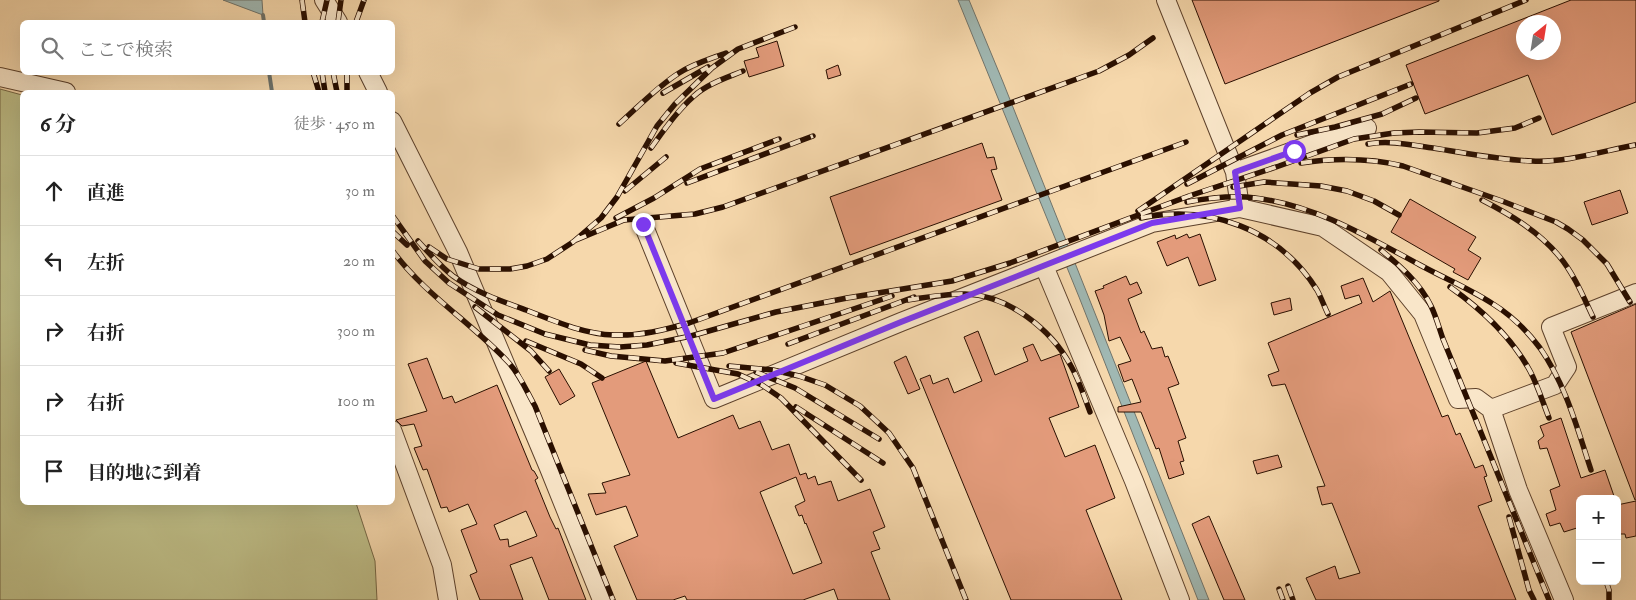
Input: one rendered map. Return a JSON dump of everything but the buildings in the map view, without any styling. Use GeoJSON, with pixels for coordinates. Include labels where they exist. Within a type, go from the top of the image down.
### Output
{"type":"FeatureCollection","features":[{"type":"Feature","properties":{"kind":"street"},"geometry":{"type":"LineString","coordinates":[[324,0],[337,20]]}},
{"type":"Feature","properties":{"kind":"street"},"geometry":{"type":"LineString","coordinates":[[1166,0],[1235,172],[1240,208]]}},
{"type":"Feature","properties":{"kind":"street"},"geometry":{"type":"LineString","coordinates":[[370,75],[377,90]]}},
{"type":"Feature","properties":{"kind":"street"},"geometry":{"type":"LineString","coordinates":[[0,77],[57,90]]}},
{"type":"Feature","properties":{"kind":"street"},"geometry":{"type":"LineString","coordinates":[[395,127],[458,252],[602,600]]}},
{"type":"Feature","properties":{"kind":"street"},"geometry":{"type":"LineString","coordinates":[[1235,172],[1338,135],[1367,128]]}},
{"type":"Feature","properties":{"kind":"street"},"geometry":{"type":"LineString","coordinates":[[643,224],[714,399],[1152,223],[1240,208],[1323,227],[1389,272],[1423,314],[1458,399],[1476,398],[1491,409],[1518,490],[1564,600]]}},
{"type":"Feature","properties":{"kind":"street"},"geometry":{"type":"LineString","coordinates":[[1044,266],[1134,481],[1180,600]]}},
{"type":"Feature","properties":{"kind":"street"},"geometry":{"type":"LineString","coordinates":[[1491,409],[1555,385],[1567,367],[1551,327],[1636,293]]}},
{"type":"Feature","properties":{"kind":"street"},"geometry":{"type":"LineString","coordinates":[[395,438],[442,565],[448,600]]}},
{"type":"Feature","properties":{"kind":"green space"},"geometry":{"type":"Polygon","coordinates":[[[0,89],[20,94],[20,505],[357,505],[375,561],[377,600],[0,600],[0,89]]]}},
{"type":"Feature","properties":{"kind":"water"},"geometry":{"type":"Polygon","coordinates":[[[223,0],[262,0],[263,15],[223,0]]]}},
{"type":"Feature","properties":{"kind":"water"},"geometry":{"type":"Polygon","coordinates":[[[958,0],[969,0],[1209,600],[1198,600],[1079,297],[958,0]]]}},
{"type":"Feature","properties":{"kind":"waterway"},"geometry":{"type":"LineString","coordinates":[[263,15],[264,20]]}},
{"type":"Feature","properties":{"kind":"waterway"},"geometry":{"type":"LineString","coordinates":[[269,75],[272,90]]}},
{"type":"Feature","properties":{"kind":"railway"},"geometry":{"type":"LineString","coordinates":[[302,0],[305,20]]}},
{"type":"Feature","properties":{"kind":"railway"},"geometry":{"type":"LineString","coordinates":[[322,20],[327,0]]}},
{"type":"Feature","properties":{"kind":"railway"},"geometry":{"type":"LineString","coordinates":[[338,20],[341,0]]}},
{"type":"Feature","properties":{"kind":"railway"},"geometry":{"type":"LineString","coordinates":[[357,20],[364,0]]}},
{"type":"Feature","properties":{"kind":"railway"},"geometry":{"type":"LineString","coordinates":[[1138,211],[1310,93],[1338,77],[1526,0]]}},
{"type":"Feature","properties":{"kind":"railway"},"geometry":{"type":"LineString","coordinates":[[429,247],[447,259],[479,269],[510,269],[527,266],[547,259],[573,242],[601,218],[617,197],[657,126],[675,104],[712,68],[738,49],[795,27]]}},
{"type":"Feature","properties":{"kind":"railway"},"geometry":{"type":"LineString","coordinates":[[576,240],[624,220],[695,214],[723,207],[1099,71],[1129,55],[1153,38]]}},
{"type":"Feature","properties":{"kind":"railway"},"geometry":{"type":"LineString","coordinates":[[619,124],[655,91],[679,73],[696,64],[726,53]]}},
{"type":"Feature","properties":{"kind":"railway"},"geometry":{"type":"LineString","coordinates":[[663,93],[708,67]]}},
{"type":"Feature","properties":{"kind":"railway"},"geometry":{"type":"LineString","coordinates":[[651,148],[676,114],[694,96],[711,85],[743,71]]}},
{"type":"Feature","properties":{"kind":"railway"},"geometry":{"type":"LineString","coordinates":[[314,75],[318,90]]}},
{"type":"Feature","properties":{"kind":"railway"},"geometry":{"type":"LineString","coordinates":[[322,75],[325,90]]}},
{"type":"Feature","properties":{"kind":"railway"},"geometry":{"type":"LineString","coordinates":[[334,75],[337,90]]}},
{"type":"Feature","properties":{"kind":"railway"},"geometry":{"type":"LineString","coordinates":[[347,75],[347,90]]}},
{"type":"Feature","properties":{"kind":"railway"},"geometry":{"type":"LineString","coordinates":[[1187,184],[1282,135],[1411,84]]}},
{"type":"Feature","properties":{"kind":"railway"},"geometry":{"type":"LineString","coordinates":[[1297,135],[1382,114],[1416,98]]}},
{"type":"Feature","properties":{"kind":"railway"},"geometry":{"type":"LineString","coordinates":[[395,219],[425,261],[449,283],[498,315],[545,334],[590,345],[620,347],[647,345],[691,336],[776,312],[952,281],[1010,263],[1189,196],[1354,139],[1394,133],[1477,133],[1515,128],[1539,118]]}},
{"type":"Feature","properties":{"kind":"railway"},"geometry":{"type":"LineString","coordinates":[[687,183],[813,136]]}},
{"type":"Feature","properties":{"kind":"railway"},"geometry":{"type":"LineString","coordinates":[[616,218],[654,198],[700,169],[779,139]]}},
{"type":"Feature","properties":{"kind":"railway"},"geometry":{"type":"LineString","coordinates":[[418,241],[453,276],[470,287],[498,300],[580,330],[614,335],[643,333],[689,323],[1186,142]]}},
{"type":"Feature","properties":{"kind":"railway"},"geometry":{"type":"LineString","coordinates":[[1368,144],[1400,143],[1495,158],[1545,161],[1571,158],[1635,145]]}},
{"type":"Feature","properties":{"kind":"railway"},"geometry":{"type":"LineString","coordinates":[[625,191],[666,157]]}},
{"type":"Feature","properties":{"kind":"railway"},"geometry":{"type":"LineString","coordinates":[[1301,163],[1326,160],[1352,160],[1378,161],[1403,166],[1556,222],[1583,240],[1607,264],[1630,302]]}},
{"type":"Feature","properties":{"kind":"railway"},"geometry":{"type":"LineString","coordinates":[[1233,187],[1264,182],[1321,186],[1347,191],[1374,201],[1399,215]]}},
{"type":"Feature","properties":{"kind":"railway"},"geometry":{"type":"LineString","coordinates":[[1187,202],[1221,197],[1247,197],[1299,207],[1361,233],[1500,308],[1530,336],[1549,362],[1570,407],[1591,470]]}},
{"type":"Feature","properties":{"kind":"railway"},"geometry":{"type":"LineString","coordinates":[[1482,200],[1524,224],[1551,247],[1569,270],[1593,317]]}},
{"type":"Feature","properties":{"kind":"railway"},"geometry":{"type":"LineString","coordinates":[[1141,218],[1192,215],[1217,219],[1240,226],[1263,237],[1283,251],[1301,269],[1317,290],[1328,314]]}},
{"type":"Feature","properties":{"kind":"railway"},"geometry":{"type":"LineString","coordinates":[[395,234],[407,245]]}},
{"type":"Feature","properties":{"kind":"railway"},"geometry":{"type":"LineString","coordinates":[[1381,250],[1415,282],[1431,306],[1549,600]]}},
{"type":"Feature","properties":{"kind":"railway"},"geometry":{"type":"LineString","coordinates":[[395,254],[433,295],[495,348],[517,373],[535,406],[613,600]]}},
{"type":"Feature","properties":{"kind":"railway"},"geometry":{"type":"LineString","coordinates":[[1450,287],[1495,325],[1514,347],[1533,377],[1549,418]]}},
{"type":"Feature","properties":{"kind":"railway"},"geometry":{"type":"LineString","coordinates":[[908,300],[943,295],[965,294],[981,296],[997,300],[1027,316],[1052,339],[1062,352],[1071,366],[1090,412]]}},
{"type":"Feature","properties":{"kind":"railway"},"geometry":{"type":"LineString","coordinates":[[585,350],[611,356],[665,361],[723,353],[892,296]]}},
{"type":"Feature","properties":{"kind":"railway"},"geometry":{"type":"LineString","coordinates":[[788,344],[914,297]]}},
{"type":"Feature","properties":{"kind":"railway"},"geometry":{"type":"LineString","coordinates":[[475,307],[531,351],[549,371]]}},
{"type":"Feature","properties":{"kind":"railway"},"geometry":{"type":"LineString","coordinates":[[526,341],[581,364],[602,378]]}},
{"type":"Feature","properties":{"kind":"railway"},"geometry":{"type":"LineString","coordinates":[[676,363],[738,374],[762,385],[781,398],[861,480]]}},
{"type":"Feature","properties":{"kind":"railway"},"geometry":{"type":"LineString","coordinates":[[729,366],[773,370],[825,385],[860,406],[889,433],[913,468],[966,600]]}},
{"type":"Feature","properties":{"kind":"railway"},"geometry":{"type":"LineString","coordinates":[[756,372],[795,388],[879,439]]}},
{"type":"Feature","properties":{"kind":"railway"},"geometry":{"type":"LineString","coordinates":[[796,407],[883,463]]}},
{"type":"Feature","properties":{"kind":"railway"},"geometry":{"type":"LineString","coordinates":[[1509,517],[1529,590],[1534,600]]}},
{"type":"Feature","properties":{"kind":"railway"},"geometry":{"type":"LineString","coordinates":[[1607,585],[1609,600]]}},
{"type":"Feature","properties":{"kind":"railway"},"geometry":{"type":"LineString","coordinates":[[1288,586],[1293,600]]}},
{"type":"Feature","properties":{"kind":"railway"},"geometry":{"type":"LineString","coordinates":[[1279,589],[1283,600]]}},
{"type":"Feature","properties":{"kind":"route"},"geometry":{"type":"LineString","coordinates":[[643,224],[714,399],[901,322],[1152,223],[1240,208],[1235,172],[1294,151]]}}]}
